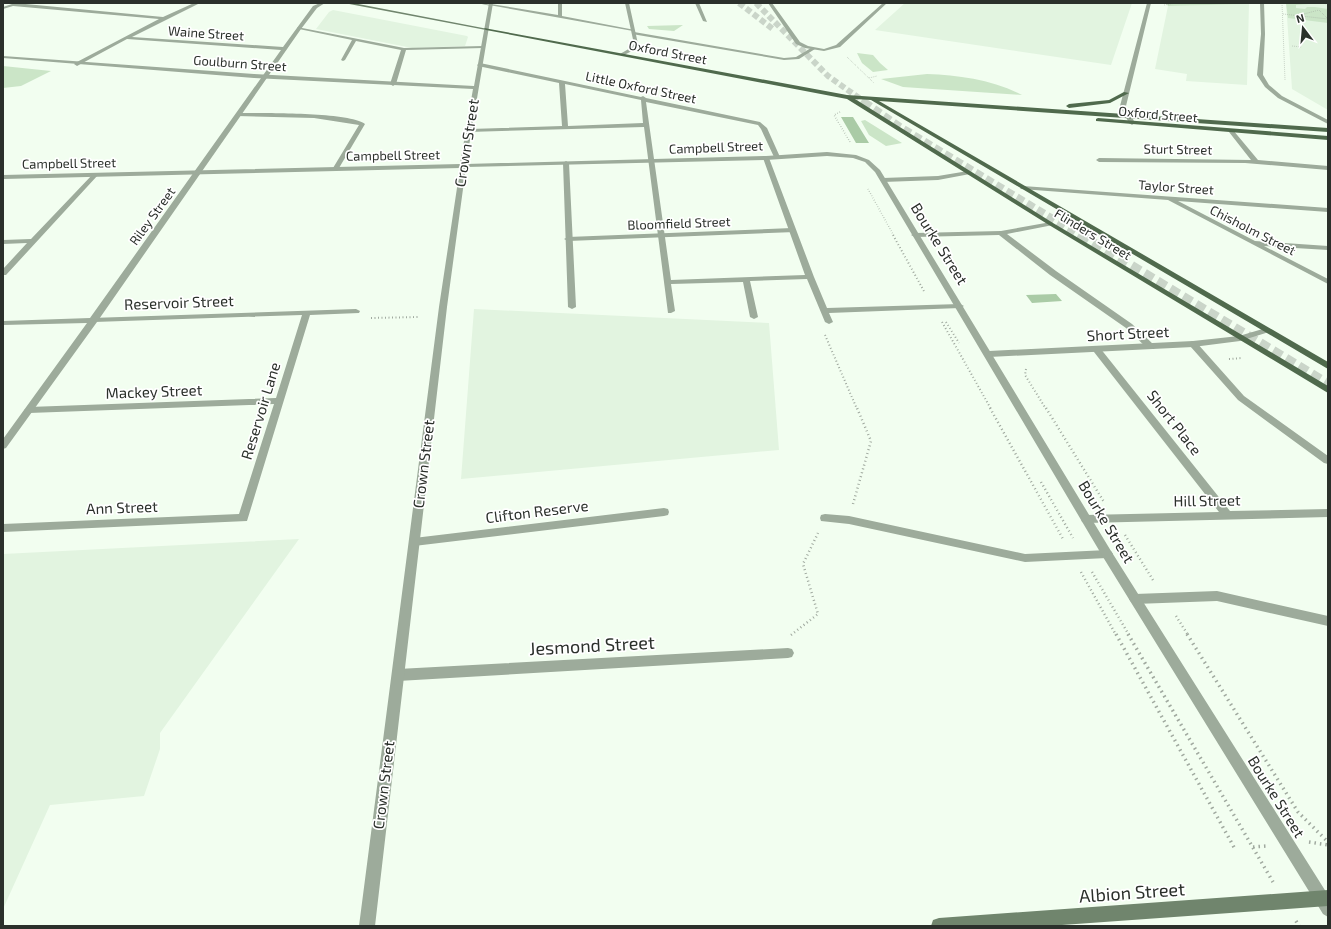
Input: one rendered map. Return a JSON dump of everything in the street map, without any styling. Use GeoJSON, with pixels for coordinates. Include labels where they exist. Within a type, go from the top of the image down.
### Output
{"type":"FeatureCollection","features":[{"type":"Feature","properties":{"kind":"main road","name":"Oxford Street"},"geometry":{"type":"LineString","coordinates":[[346,3],[847,97],[1128,115],[1328,130]]}},
{"type":"Feature","properties":{"kind":"main road"},"geometry":{"type":"LineString","coordinates":[[987,107],[1078,106],[1110,100],[1126,94]]}},
{"type":"Feature","properties":{"kind":"main road","name":"Flinders Street"},"geometry":{"type":"LineString","coordinates":[[847,97],[968,173],[1328,390]]}},
{"type":"Feature","properties":{"kind":"main road","name":"Flinders Street"},"geometry":{"type":"LineString","coordinates":[[872,99],[1328,366]]}},
{"type":"Feature","properties":{"kind":"main road","name":"Oxford Street"},"geometry":{"type":"LineString","coordinates":[[987,107],[1132,123],[1328,138]]}},
{"type":"Feature","properties":{"kind":"main road","name":"Albion Street"},"geometry":{"type":"LineString","coordinates":[[939,926],[1285,901],[1326,902]]}},
{"type":"Feature","properties":{"kind":"street"},"geometry":{"type":"LineString","coordinates":[[77,64],[164,18],[198,3]]}},
{"type":"Feature","properties":{"kind":"street","name":"Riley Street"},"geometry":{"type":"LineString","coordinates":[[3,446],[199,172],[299,28],[315,7],[323,3]]}},
{"type":"Feature","properties":{"kind":"street"},"geometry":{"type":"LineString","coordinates":[[479,3],[491,4],[633,32],[784,58],[797,58],[813,49]]}},
{"type":"Feature","properties":{"kind":"street"},"geometry":{"type":"LineString","coordinates":[[560,3],[560,17]]}},
{"type":"Feature","properties":{"kind":"street"},"geometry":{"type":"LineString","coordinates":[[622,55],[636,46],[627,3]]}},
{"type":"Feature","properties":{"kind":"street"},"geometry":{"type":"LineString","coordinates":[[697,3],[706,21]]}},
{"type":"Feature","properties":{"kind":"street"},"geometry":{"type":"LineString","coordinates":[[770,3],[788,30],[800,44],[813,49],[824,50],[836,48],[885,3]]}},
{"type":"Feature","properties":{"kind":"street"},"geometry":{"type":"LineString","coordinates":[[1132,123],[1123,106],[1149,3]]}},
{"type":"Feature","properties":{"kind":"street"},"geometry":{"type":"LineString","coordinates":[[1262,3],[1263,34],[1260,75],[1267,86],[1280,97],[1328,122]]}},
{"type":"Feature","properties":{"kind":"street"},"geometry":{"type":"LineString","coordinates":[[3,8],[16,4],[164,18]]}},
{"type":"Feature","properties":{"kind":"street","name":"Crown Street"},"geometry":{"type":"LineString","coordinates":[[367,926],[443,307],[463,166],[491,4]]}},
{"type":"Feature","properties":{"kind":"street"},"geometry":{"type":"LineString","coordinates":[[299,28],[404,49],[483,47]]}},
{"type":"Feature","properties":{"kind":"street","name":"Waine Street"},"geometry":{"type":"LineString","coordinates":[[126,38],[285,49]]}},
{"type":"Feature","properties":{"kind":"street"},"geometry":{"type":"LineString","coordinates":[[343,60],[355,39]]}},
{"type":"Feature","properties":{"kind":"street"},"geometry":{"type":"LineString","coordinates":[[393,84],[404,49]]}},
{"type":"Feature","properties":{"kind":"street","name":"Goulburn Street"},"geometry":{"type":"LineString","coordinates":[[3,57],[77,64],[476,88]]}},
{"type":"Feature","properties":{"kind":"street","name":"Little Oxford Street"},"geometry":{"type":"LineString","coordinates":[[480,65],[643,98],[760,124],[764,128],[777,157]]}},
{"type":"Feature","properties":{"kind":"street"},"geometry":{"type":"LineString","coordinates":[[562,82],[566,128]]}},
{"type":"Feature","properties":{"kind":"street"},"geometry":{"type":"LineString","coordinates":[[643,98],[671,311]]}},
{"type":"Feature","properties":{"kind":"street"},"geometry":{"type":"LineString","coordinates":[[239,115],[276,114],[317,116],[358,122],[362,124],[336,168]]}},
{"type":"Feature","properties":{"kind":"street"},"geometry":{"type":"LineString","coordinates":[[470,131],[646,125]]}},
{"type":"Feature","properties":{"kind":"street","name":"Sturt Street"},"geometry":{"type":"LineString","coordinates":[[1231,131],[1257,163]]}},
{"type":"Feature","properties":{"kind":"street","name":"Campbell Street"},"geometry":{"type":"LineString","coordinates":[[3,177],[766,158],[853,151]]}},
{"type":"Feature","properties":{"kind":"street","name":"Bourke Street"},"geometry":{"type":"LineString","coordinates":[[853,151],[872,164],[883,180],[915,235],[990,354],[1107,554],[1326,902]]}},
{"type":"Feature","properties":{"kind":"street"},"geometry":{"type":"LineString","coordinates":[[766,158],[810,277],[829,322]]}},
{"type":"Feature","properties":{"kind":"street","name":"Sturt Street"},"geometry":{"type":"LineString","coordinates":[[1099,160],[1245,161],[1328,168]]}},
{"type":"Feature","properties":{"kind":"street"},"geometry":{"type":"LineString","coordinates":[[566,163],[572,307]]}},
{"type":"Feature","properties":{"kind":"street"},"geometry":{"type":"LineString","coordinates":[[883,180],[938,178],[968,173]]}},
{"type":"Feature","properties":{"kind":"street"},"geometry":{"type":"LineString","coordinates":[[3,273],[95,175]]}},
{"type":"Feature","properties":{"kind":"street","name":"Taylor Street"},"geometry":{"type":"LineString","coordinates":[[1022,188],[1328,210]]}},
{"type":"Feature","properties":{"kind":"street","name":"Chisholm Street"},"geometry":{"type":"LineString","coordinates":[[1167,198],[1328,282]]}},
{"type":"Feature","properties":{"kind":"street"},"geometry":{"type":"LineString","coordinates":[[915,235],[1001,233],[1052,224]]}},
{"type":"Feature","properties":{"kind":"street","name":"Bloomfield Street"},"geometry":{"type":"LineString","coordinates":[[568,239],[792,230]]}},
{"type":"Feature","properties":{"kind":"street"},"geometry":{"type":"LineString","coordinates":[[1001,233],[1053,273],[1128,326],[1151,347]]}},
{"type":"Feature","properties":{"kind":"street"},"geometry":{"type":"LineString","coordinates":[[3,242],[33,241]]}},
{"type":"Feature","properties":{"kind":"street"},"geometry":{"type":"LineString","coordinates":[[1252,242],[1328,248]]}},
{"type":"Feature","properties":{"kind":"street"},"geometry":{"type":"LineString","coordinates":[[668,282],[810,277]]}},
{"type":"Feature","properties":{"kind":"street"},"geometry":{"type":"LineString","coordinates":[[746,279],[754,317]]}},
{"type":"Feature","properties":{"kind":"street"},"geometry":{"type":"LineString","coordinates":[[824,311],[960,306]]}},
{"type":"Feature","properties":{"kind":"street","name":"Reservoir Street"},"geometry":{"type":"LineString","coordinates":[[3,322],[356,311]]}},
{"type":"Feature","properties":{"kind":"street","name":"Reservoir Lane"},"geometry":{"type":"LineString","coordinates":[[243,518],[307,312]]}},
{"type":"Feature","properties":{"kind":"street","name":"Short Street"},"geometry":{"type":"LineString","coordinates":[[990,354],[1097,350],[1193,344],[1240,338],[1266,330]]}},
{"type":"Feature","properties":{"kind":"street"},"geometry":{"type":"LineString","coordinates":[[1193,344],[1240,398],[1328,461]]}},
{"type":"Feature","properties":{"kind":"street","name":"Short Place"},"geometry":{"type":"LineString","coordinates":[[1097,350],[1227,515]]}},
{"type":"Feature","properties":{"kind":"street","name":"Mackey Street"},"geometry":{"type":"LineString","coordinates":[[29,410],[280,401]]}},
{"type":"Feature","properties":{"kind":"street","name":"Clifton Reserve"},"geometry":{"type":"LineString","coordinates":[[414,542],[664,512]]}},
{"type":"Feature","properties":{"kind":"street","name":"Hill Street"},"geometry":{"type":"LineString","coordinates":[[1086,519],[1328,513]]}},
{"type":"Feature","properties":{"kind":"street","name":"Ann Street"},"geometry":{"type":"LineString","coordinates":[[3,528],[243,518]]}},
{"type":"Feature","properties":{"kind":"street"},"geometry":{"type":"LineString","coordinates":[[825,518],[849,520],[1025,558],[1107,554]]}},
{"type":"Feature","properties":{"kind":"street"},"geometry":{"type":"LineString","coordinates":[[1135,599],[1217,596],[1328,621]]}},
{"type":"Feature","properties":{"kind":"street","name":"Jesmond Street"},"geometry":{"type":"LineString","coordinates":[[398,675],[788,653]]}},
{"type":"Feature","properties":{"kind":"path"},"geometry":{"type":"LineString","coordinates":[[1164,6],[1176,3]]}},
{"type":"Feature","properties":{"kind":"path"},"geometry":{"type":"LineString","coordinates":[[1282,3],[1285,82]]}},
{"type":"Feature","properties":{"kind":"path"},"geometry":{"type":"LineString","coordinates":[[1318,3],[1328,4]]}},
{"type":"Feature","properties":{"kind":"path"},"geometry":{"type":"LineString","coordinates":[[1295,15],[1319,10],[1328,19]]}},
{"type":"Feature","properties":{"kind":"path"},"geometry":{"type":"LineString","coordinates":[[1283,14],[1328,19]]}},
{"type":"Feature","properties":{"kind":"path"},"geometry":{"type":"LineString","coordinates":[[1292,46],[1302,47]]}},
{"type":"Feature","properties":{"kind":"path"},"geometry":{"type":"LineString","coordinates":[[836,48],[869,78],[877,76]]}},
{"type":"Feature","properties":{"kind":"path"},"geometry":{"type":"LineString","coordinates":[[839,109],[841,111],[834,115],[853,151]]}},
{"type":"Feature","properties":{"kind":"path"},"geometry":{"type":"LineString","coordinates":[[870,185],[935,307],[962,347]]}},
{"type":"Feature","properties":{"kind":"path"},"geometry":{"type":"LineString","coordinates":[[867,188],[1077,555],[1285,901]]}},
{"type":"Feature","properties":{"kind":"path"},"geometry":{"type":"LineString","coordinates":[[356,311],[372,318],[419,316]]}},
{"type":"Feature","properties":{"kind":"path"},"geometry":{"type":"LineString","coordinates":[[825,336],[871,441],[849,520]]}},
{"type":"Feature","properties":{"kind":"path"},"geometry":{"type":"LineString","coordinates":[[1038,476],[1077,555],[1235,849]]}},
{"type":"Feature","properties":{"kind":"path"},"geometry":{"type":"LineString","coordinates":[[788,653],[790,636],[818,614],[803,564],[825,518]]}},
{"type":"Feature","properties":{"kind":"path"},"geometry":{"type":"LineString","coordinates":[[1310,842],[1328,845]]}},
{"type":"Feature","properties":{"kind":"shaded area"},"geometry":{"type":"Polygon","coordinates":[[[905,3],[1132,3],[1111,65],[875,30],[905,3]]]}},
{"type":"Feature","properties":{"kind":"shaded area"},"geometry":{"type":"Polygon","coordinates":[[[1166,3],[1249,3],[1249,4],[1168,6],[1166,3]]]}},
{"type":"Feature","properties":{"kind":"shaded area"},"geometry":{"type":"Polygon","coordinates":[[[1286,3],[1328,3],[1328,110],[1292,89],[1286,3]]]}},
{"type":"Feature","properties":{"kind":"shaded area"},"geometry":{"type":"Polygon","coordinates":[[[1286,3],[1309,4],[1296,5],[1296,8],[1305,9],[1307,7],[1315,7],[1328,9],[1328,23],[1288,18],[1286,3]]]}},
{"type":"Feature","properties":{"kind":"shaded area"},"geometry":{"type":"Polygon","coordinates":[[[1249,4],[1247,85],[1186,81],[1187,74],[1155,69],[1168,6],[1249,4]]]}},
{"type":"Feature","properties":{"kind":"shaded area"},"geometry":{"type":"Polygon","coordinates":[[[333,10],[468,37],[465,46],[412,48],[316,29],[329,12],[333,10]]]}},
{"type":"Feature","properties":{"kind":"shaded area"},"geometry":{"type":"Polygon","coordinates":[[[683,25],[674,31],[649,29],[647,26],[683,25]]]}},
{"type":"Feature","properties":{"kind":"shaded area"},"geometry":{"type":"Polygon","coordinates":[[[857,53],[873,55],[888,70],[873,72],[862,63],[857,53]]]}},
{"type":"Feature","properties":{"kind":"shaded area"},"geometry":{"type":"Polygon","coordinates":[[[3,66],[51,71],[21,86],[3,88],[3,66]]]}},
{"type":"Feature","properties":{"kind":"shaded area"},"geometry":{"type":"Polygon","coordinates":[[[927,74],[976,79],[1022,95],[903,87],[881,79],[927,74]]]}},
{"type":"Feature","properties":{"kind":"shaded area"},"geometry":{"type":"Polygon","coordinates":[[[841,117],[853,117],[869,143],[856,143],[841,117]]]}},
{"type":"Feature","properties":{"kind":"shaded area"},"geometry":{"type":"Polygon","coordinates":[[[865,120],[902,143],[886,146],[869,135],[861,121],[865,120]]]}},
{"type":"Feature","properties":{"kind":"shaded area"},"geometry":{"type":"Polygon","coordinates":[[[1056,294],[1062,301],[1032,303],[1026,295],[1056,294]]]}},
{"type":"Feature","properties":{"kind":"shaded area"},"geometry":{"type":"Polygon","coordinates":[[[474,309],[769,323],[779,450],[461,479],[474,309]]]}},
{"type":"Feature","properties":{"kind":"shaded area"},"geometry":{"type":"Polygon","coordinates":[[[299,539],[160,733],[160,749],[144,796],[50,805],[3,909],[3,554],[299,539]]]}},
{"type":"Feature","properties":{"kind":"tunnel"},"geometry":{"type":"LineString","coordinates":[[739,3],[774,30]]}},
{"type":"Feature","properties":{"kind":"tunnel"},"geometry":{"type":"LineString","coordinates":[[756,3],[828,76],[866,103]]}},
{"type":"Feature","properties":{"kind":"tunnel"},"geometry":{"type":"LineString","coordinates":[[864,102],[900,127],[1081,236]]}},
{"type":"Feature","properties":{"kind":"tunnel"},"geometry":{"type":"LineString","coordinates":[[1080,235],[1328,384]]}}]}
